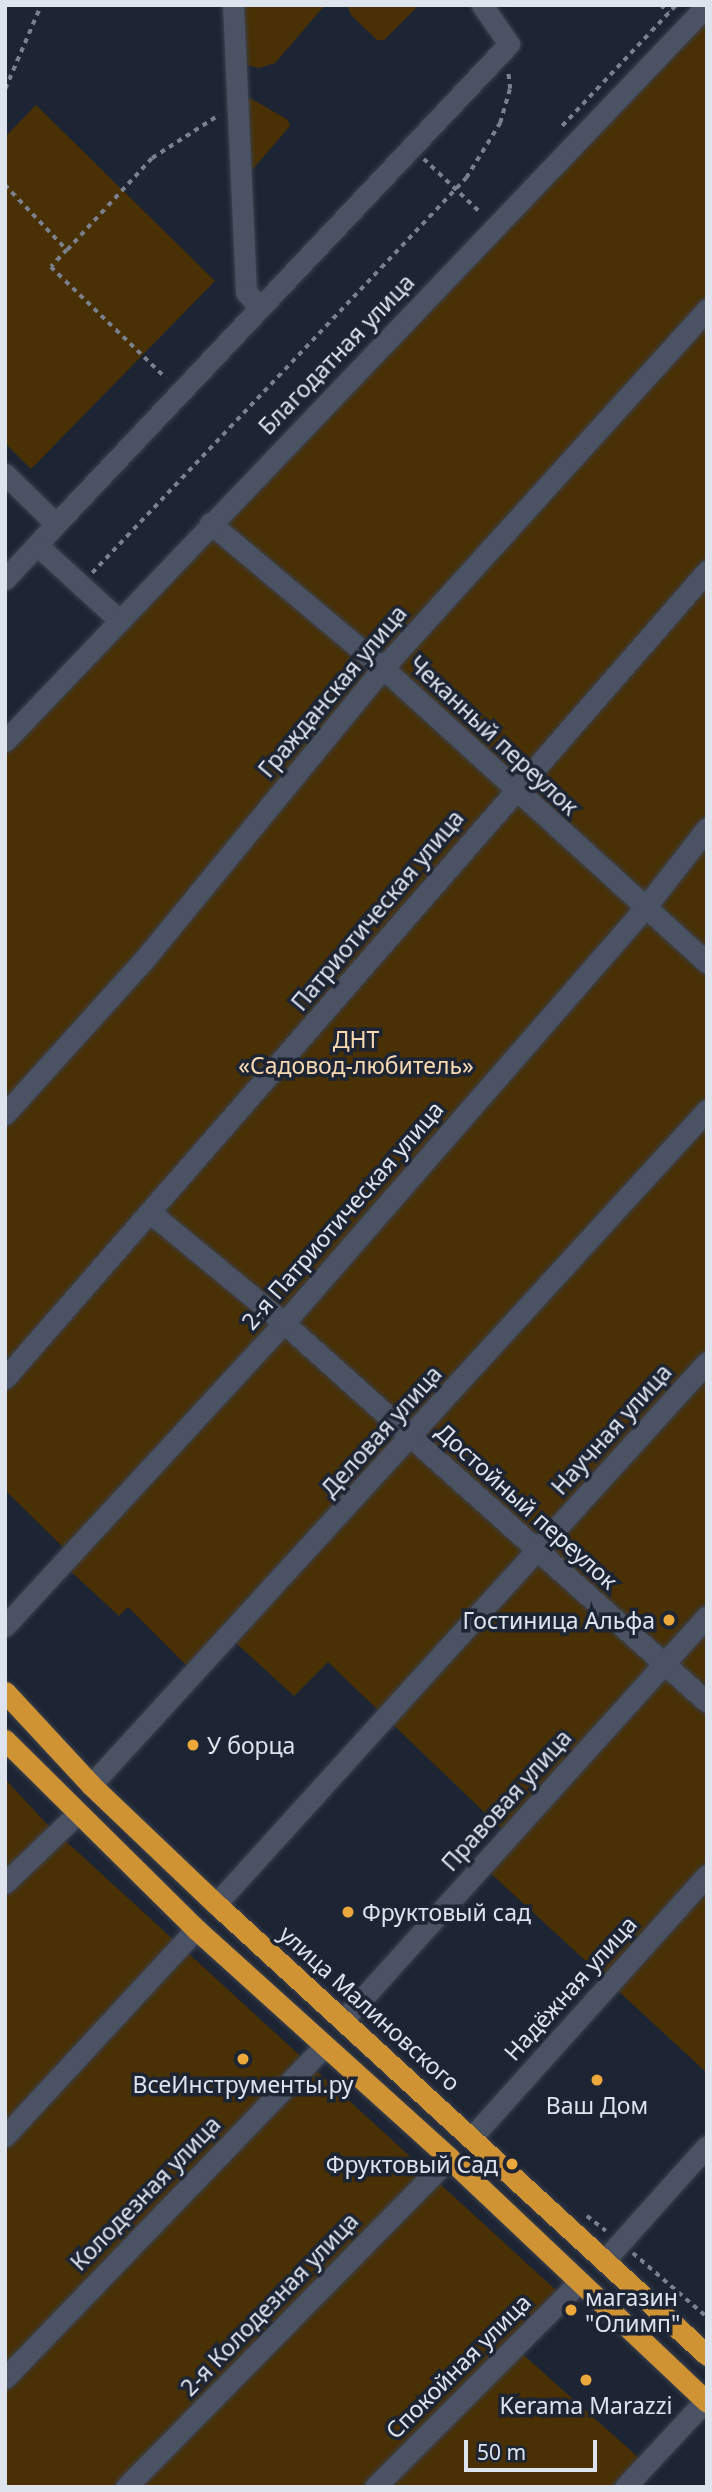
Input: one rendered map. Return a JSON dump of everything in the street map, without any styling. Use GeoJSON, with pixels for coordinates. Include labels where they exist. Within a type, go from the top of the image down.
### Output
{"type":"FeatureCollection","features":[{"type":"Feature","properties":{"kind":"highway","name":"улица Малиновского"},"geometry":{"type":"LineString","coordinates":[[5,1692],[91,1785],[216,1904],[707,2355]]}},
{"type":"Feature","properties":{"kind":"highway"},"geometry":{"type":"LineString","coordinates":[[5,1740],[195,1929],[449,2158],[706,2401]]}},
{"type":"Feature","properties":{"kind":"street"},"geometry":{"type":"LineString","coordinates":[[233,5],[246,292],[260,308]]}},
{"type":"Feature","properties":{"kind":"street"},"geometry":{"type":"LineString","coordinates":[[5,579],[509,44],[482,5]]}},
{"type":"Feature","properties":{"kind":"street","name":"Благодатная улица"},"geometry":{"type":"LineString","coordinates":[[5,741],[118,619],[707,5]]}},
{"type":"Feature","properties":{"kind":"street","name":"Гражданская улица"},"geometry":{"type":"LineString","coordinates":[[5,1114],[143,961],[383,668],[707,309]]}},
{"type":"Feature","properties":{"kind":"street"},"geometry":{"type":"LineString","coordinates":[[5,474],[56,524]]}},
{"type":"Feature","properties":{"kind":"street","name":"Чеканный переулок"},"geometry":{"type":"LineString","coordinates":[[210,523],[383,668],[513,790],[707,962]]}},
{"type":"Feature","properties":{"kind":"street"},"geometry":{"type":"LineString","coordinates":[[38,546],[118,619]]}},
{"type":"Feature","properties":{"kind":"street","name":"Патриотическая улица"},"geometry":{"type":"LineString","coordinates":[[5,1378],[152,1214],[513,790],[707,571]]}},
{"type":"Feature","properties":{"kind":"street","name":"2-я Патриотическая улица"},"geometry":{"type":"LineString","coordinates":[[5,1626],[284,1323],[645,909],[707,828]]}},
{"type":"Feature","properties":{"kind":"street","name":"Деловая улица"},"geometry":{"type":"LineString","coordinates":[[91,1785],[411,1438],[707,1110]]}},
{"type":"Feature","properties":{"kind":"street","name":"Достойный переулок"},"geometry":{"type":"LineString","coordinates":[[152,1214],[284,1323],[707,1702]]}},
{"type":"Feature","properties":{"kind":"street","name":"Научная улица"},"geometry":{"type":"LineString","coordinates":[[216,1904],[707,1362]]}},
{"type":"Feature","properties":{"kind":"street","name":"Правовая улица"},"geometry":{"type":"LineString","coordinates":[[344,2019],[707,1616]]}},
{"type":"Feature","properties":{"kind":"street"},"geometry":{"type":"LineString","coordinates":[[5,1883],[77,1814]]}},
{"type":"Feature","properties":{"kind":"street","name":"Надёжная улица"},"geometry":{"type":"LineString","coordinates":[[472,2137],[707,1875]]}},
{"type":"Feature","properties":{"kind":"street"},"geometry":{"type":"LineString","coordinates":[[5,2136],[195,1929]]}},
{"type":"Feature","properties":{"kind":"street","name":"Колодезная улица"},"geometry":{"type":"LineString","coordinates":[[5,2378],[324,2046]]}},
{"type":"Feature","properties":{"kind":"street"},"geometry":{"type":"LineString","coordinates":[[604,2261],[707,2146]]}},
{"type":"Feature","properties":{"kind":"street","name":"2-я Колодезная улица"},"geometry":{"type":"LineString","coordinates":[[126,2487],[449,2158]]}},
{"type":"Feature","properties":{"kind":"street","name":"Спокойная улица"},"geometry":{"type":"LineString","coordinates":[[375,2487],[579,2282]]}},
{"type":"Feature","properties":{"kind":"street"},"geometry":{"type":"LineString","coordinates":[[625,2487],[706,2401]]}},
{"type":"Feature","properties":{"kind":"path"},"geometry":{"type":"LineString","coordinates":[[5,89],[41,5]]}},
{"type":"Feature","properties":{"kind":"path"},"geometry":{"type":"LineString","coordinates":[[661,5],[669,13]]}},
{"type":"Feature","properties":{"kind":"path"},"geometry":{"type":"LineString","coordinates":[[81,585],[455,189],[500,123],[510,89],[507,67],[498,55]]}},
{"type":"Feature","properties":{"kind":"path"},"geometry":{"type":"LineString","coordinates":[[181,392],[51,267],[152,158],[237,104]]}},
{"type":"Feature","properties":{"kind":"path"},"geometry":{"type":"LineString","coordinates":[[411,147],[481,213]]}},
{"type":"Feature","properties":{"kind":"path"},"geometry":{"type":"LineString","coordinates":[[5,185],[66,250]]}},
{"type":"Feature","properties":{"kind":"path"},"geometry":{"type":"LineString","coordinates":[[565,2225],[579,2210],[621,2242],[707,2317]]}},
{"type":"Feature","properties":{"kind":"green space"},"geometry":{"type":"Polygon","coordinates":[[[234,5],[325,5],[275,63],[259,68],[246,65],[234,5]]]}},
{"type":"Feature","properties":{"kind":"green space"},"geometry":{"type":"Polygon","coordinates":[[[347,5],[419,5],[384,40],[377,40],[351,15],[347,5]]]}},
{"type":"Feature","properties":{"kind":"green space","name":"ДНТ «Садовод-любитель»"},"geometry":{"type":"Polygon","coordinates":[[[707,12],[707,2073],[486,1869],[513,1840],[328,1662],[294,1696],[226,1634],[192,1671],[128,1607],[119,1616],[66,1567],[74,1558],[5,1490],[5,1384],[20,1368],[5,1354],[5,751],[707,12]]]}},
{"type":"Feature","properties":{"kind":"green space"},"geometry":{"type":"Polygon","coordinates":[[[250,98],[288,120],[290,126],[246,177],[244,101],[250,98]]]}},
{"type":"Feature","properties":{"kind":"green space"},"geometry":{"type":"Polygon","coordinates":[[[36,105],[215,281],[31,469],[5,443],[5,137],[36,105]]]}},
{"type":"Feature","properties":{"kind":"green space"},"geometry":{"type":"Polygon","coordinates":[[[5,1779],[46,1823],[558,2292],[509,2342],[639,2458],[612,2487],[5,2487],[5,1779]]]}},
{"type":"Feature","properties":{"kind":"place","name":"Гостиница Альфа"},"geometry":{"type":"Point","coordinates":[669,1620]}},
{"type":"Feature","properties":{"kind":"place","name":"У борца"},"geometry":{"type":"Point","coordinates":[193,1745]}},
{"type":"Feature","properties":{"kind":"place","name":"Фруктовый сад"},"geometry":{"type":"Point","coordinates":[348,1912]}},
{"type":"Feature","properties":{"kind":"place","name":"ВсеИнструменты.ру"},"geometry":{"type":"Point","coordinates":[243,2059]}},
{"type":"Feature","properties":{"kind":"place","name":"Ваш Дом"},"geometry":{"type":"Point","coordinates":[597,2080]}},
{"type":"Feature","properties":{"kind":"place","name":"Фруктовый Сад"},"geometry":{"type":"Point","coordinates":[512,2164]}},
{"type":"Feature","properties":{"kind":"place","name":"магазин \"Олимп\""},"geometry":{"type":"Point","coordinates":[571,2310]}},
{"type":"Feature","properties":{"kind":"place","name":"Kerama Marazzi"},"geometry":{"type":"Point","coordinates":[586,2380]}}]}
